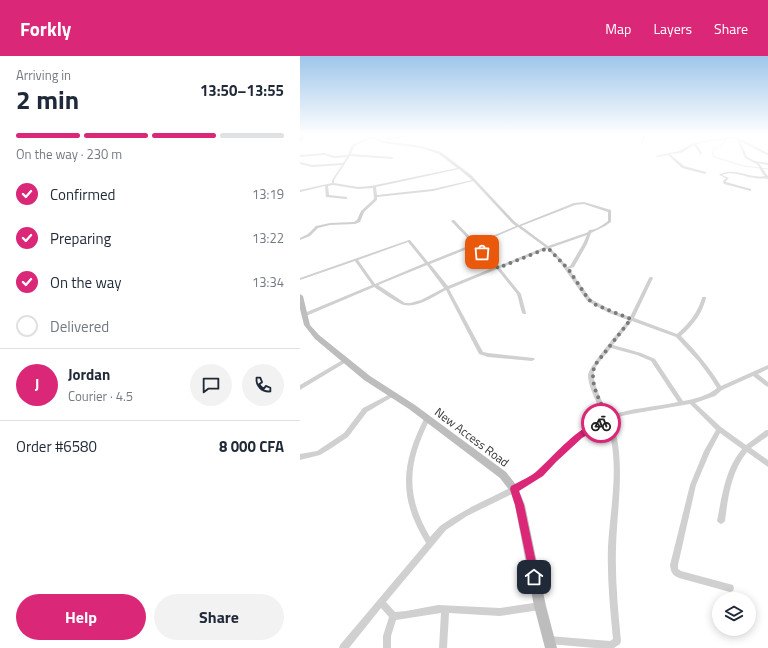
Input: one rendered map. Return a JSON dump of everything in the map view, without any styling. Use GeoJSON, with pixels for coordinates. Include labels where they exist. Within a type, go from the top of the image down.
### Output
{"type":"FeatureCollection","features":[{"type":"Feature","properties":{"kind":"main road","name":"New Access Road"},"geometry":{"type":"LineString","coordinates":[[300,296],[307,325],[317,337],[367,378],[412,407],[463,443],[503,475],[514,489],[520,505],[540,606],[550,644]]}},
{"type":"Feature","properties":{"kind":"street"},"geometry":{"type":"LineString","coordinates":[[452,162],[474,180],[508,218],[548,248],[568,268],[589,300],[596,305],[678,336],[685,342],[716,381],[720,389]]}},
{"type":"Feature","properties":{"kind":"street"},"geometry":{"type":"LineString","coordinates":[[677,162],[683,167],[705,173]]}},
{"type":"Feature","properties":{"kind":"street"},"geometry":{"type":"LineString","coordinates":[[754,162],[768,164]]}},
{"type":"Feature","properties":{"kind":"street"},"geometry":{"type":"LineString","coordinates":[[754,162],[760,166],[760,170],[767,177]]}},
{"type":"Feature","properties":{"kind":"street"},"geometry":{"type":"LineString","coordinates":[[300,163],[312,166],[344,164]]}},
{"type":"Feature","properties":{"kind":"street"},"geometry":{"type":"LineString","coordinates":[[333,184],[333,180],[344,164]]}},
{"type":"Feature","properties":{"kind":"street"},"geometry":{"type":"LineString","coordinates":[[300,191],[333,184],[358,188],[374,186],[460,168]]}},
{"type":"Feature","properties":{"kind":"street"},"geometry":{"type":"LineString","coordinates":[[750,190],[725,183],[724,181],[728,178],[720,174],[730,172],[760,178],[767,177]]}},
{"type":"Feature","properties":{"kind":"street"},"geometry":{"type":"LineString","coordinates":[[376,196],[433,190],[474,180]]}},
{"type":"Feature","properties":{"kind":"street"},"geometry":{"type":"LineString","coordinates":[[327,186],[327,193],[329,197],[346,198]]}},
{"type":"Feature","properties":{"kind":"street"},"geometry":{"type":"LineString","coordinates":[[300,238],[309,235],[317,227],[330,224],[358,222],[362,212],[375,200],[376,196],[374,186]]}},
{"type":"Feature","properties":{"kind":"street"},"geometry":{"type":"LineString","coordinates":[[304,315],[374,285],[577,203],[584,203],[610,211],[610,221],[590,231],[409,304],[404,304],[374,285],[356,260]]}},
{"type":"Feature","properties":{"kind":"street"},"geometry":{"type":"LineString","coordinates":[[453,221],[474,245],[498,268],[519,294],[524,314]]}},
{"type":"Feature","properties":{"kind":"street"},"geometry":{"type":"LineString","coordinates":[[568,268],[572,267],[574,259],[590,237],[590,231]]}},
{"type":"Feature","properties":{"kind":"street"},"geometry":{"type":"LineString","coordinates":[[300,279],[409,241],[447,288],[481,352],[488,355],[532,359]]}},
{"type":"Feature","properties":{"kind":"street"},"geometry":{"type":"LineString","coordinates":[[550,644],[611,645],[617,641],[612,590],[612,547],[616,471],[614,438],[609,419],[594,387],[591,374],[595,365],[631,319],[651,278]]}},
{"type":"Feature","properties":{"kind":"street"},"geometry":{"type":"LineString","coordinates":[[678,336],[697,318],[702,309],[704,298]]}},
{"type":"Feature","properties":{"kind":"street"},"geometry":{"type":"LineString","coordinates":[[610,346],[639,354],[653,360],[681,403]]}},
{"type":"Feature","properties":{"kind":"street"},"geometry":{"type":"LineString","coordinates":[[300,388],[346,360]]}},
{"type":"Feature","properties":{"kind":"street"},"geometry":{"type":"LineString","coordinates":[[344,648],[443,528],[486,501],[514,489],[540,474],[553,459],[579,436],[609,419],[641,410],[691,402],[713,395],[720,389],[768,367]]}},
{"type":"Feature","properties":{"kind":"street"},"geometry":{"type":"LineString","coordinates":[[754,374],[768,385]]}},
{"type":"Feature","properties":{"kind":"street"},"geometry":{"type":"LineString","coordinates":[[300,457],[318,452],[346,435],[365,410],[392,395]]}},
{"type":"Feature","properties":{"kind":"street"},"geometry":{"type":"LineString","coordinates":[[691,402],[719,429],[745,450],[768,464]]}},
{"type":"Feature","properties":{"kind":"street"},"geometry":{"type":"LineString","coordinates":[[427,419],[419,433],[410,462],[408,479],[410,500],[416,518],[430,543]]}},
{"type":"Feature","properties":{"kind":"street"},"geometry":{"type":"LineString","coordinates":[[719,429],[707,451],[693,485],[674,565],[675,571],[679,574],[730,588]]}},
{"type":"Feature","properties":{"kind":"street"},"geometry":{"type":"LineString","coordinates":[[721,521],[731,475],[736,462],[745,450],[768,432]]}},
{"type":"Feature","properties":{"kind":"street"},"geometry":{"type":"LineString","coordinates":[[382,603],[393,616],[405,616],[434,609],[500,612],[540,606]]}},
{"type":"Feature","properties":{"kind":"street"},"geometry":{"type":"LineString","coordinates":[[443,648],[445,609]]}},
{"type":"Feature","properties":{"kind":"street"},"geometry":{"type":"LineString","coordinates":[[387,648],[387,636],[393,616]]}},
{"type":"Feature","properties":{"kind":"waterway"},"geometry":{"type":"LineString","coordinates":[[729,162],[744,166],[768,169]]}},
{"type":"Feature","properties":{"kind":"way so far"},"geometry":{"type":"LineString","coordinates":[[482,252],[498,268],[548,248],[569,270],[589,300],[611,312],[631,319],[595,365],[591,374],[594,387],[609,419],[601,423]]}},
{"type":"Feature","properties":{"kind":"route"},"geometry":{"type":"LineString","coordinates":[[534,577],[520,505],[514,489],[540,474],[553,459],[579,436],[601,423]]}}]}
